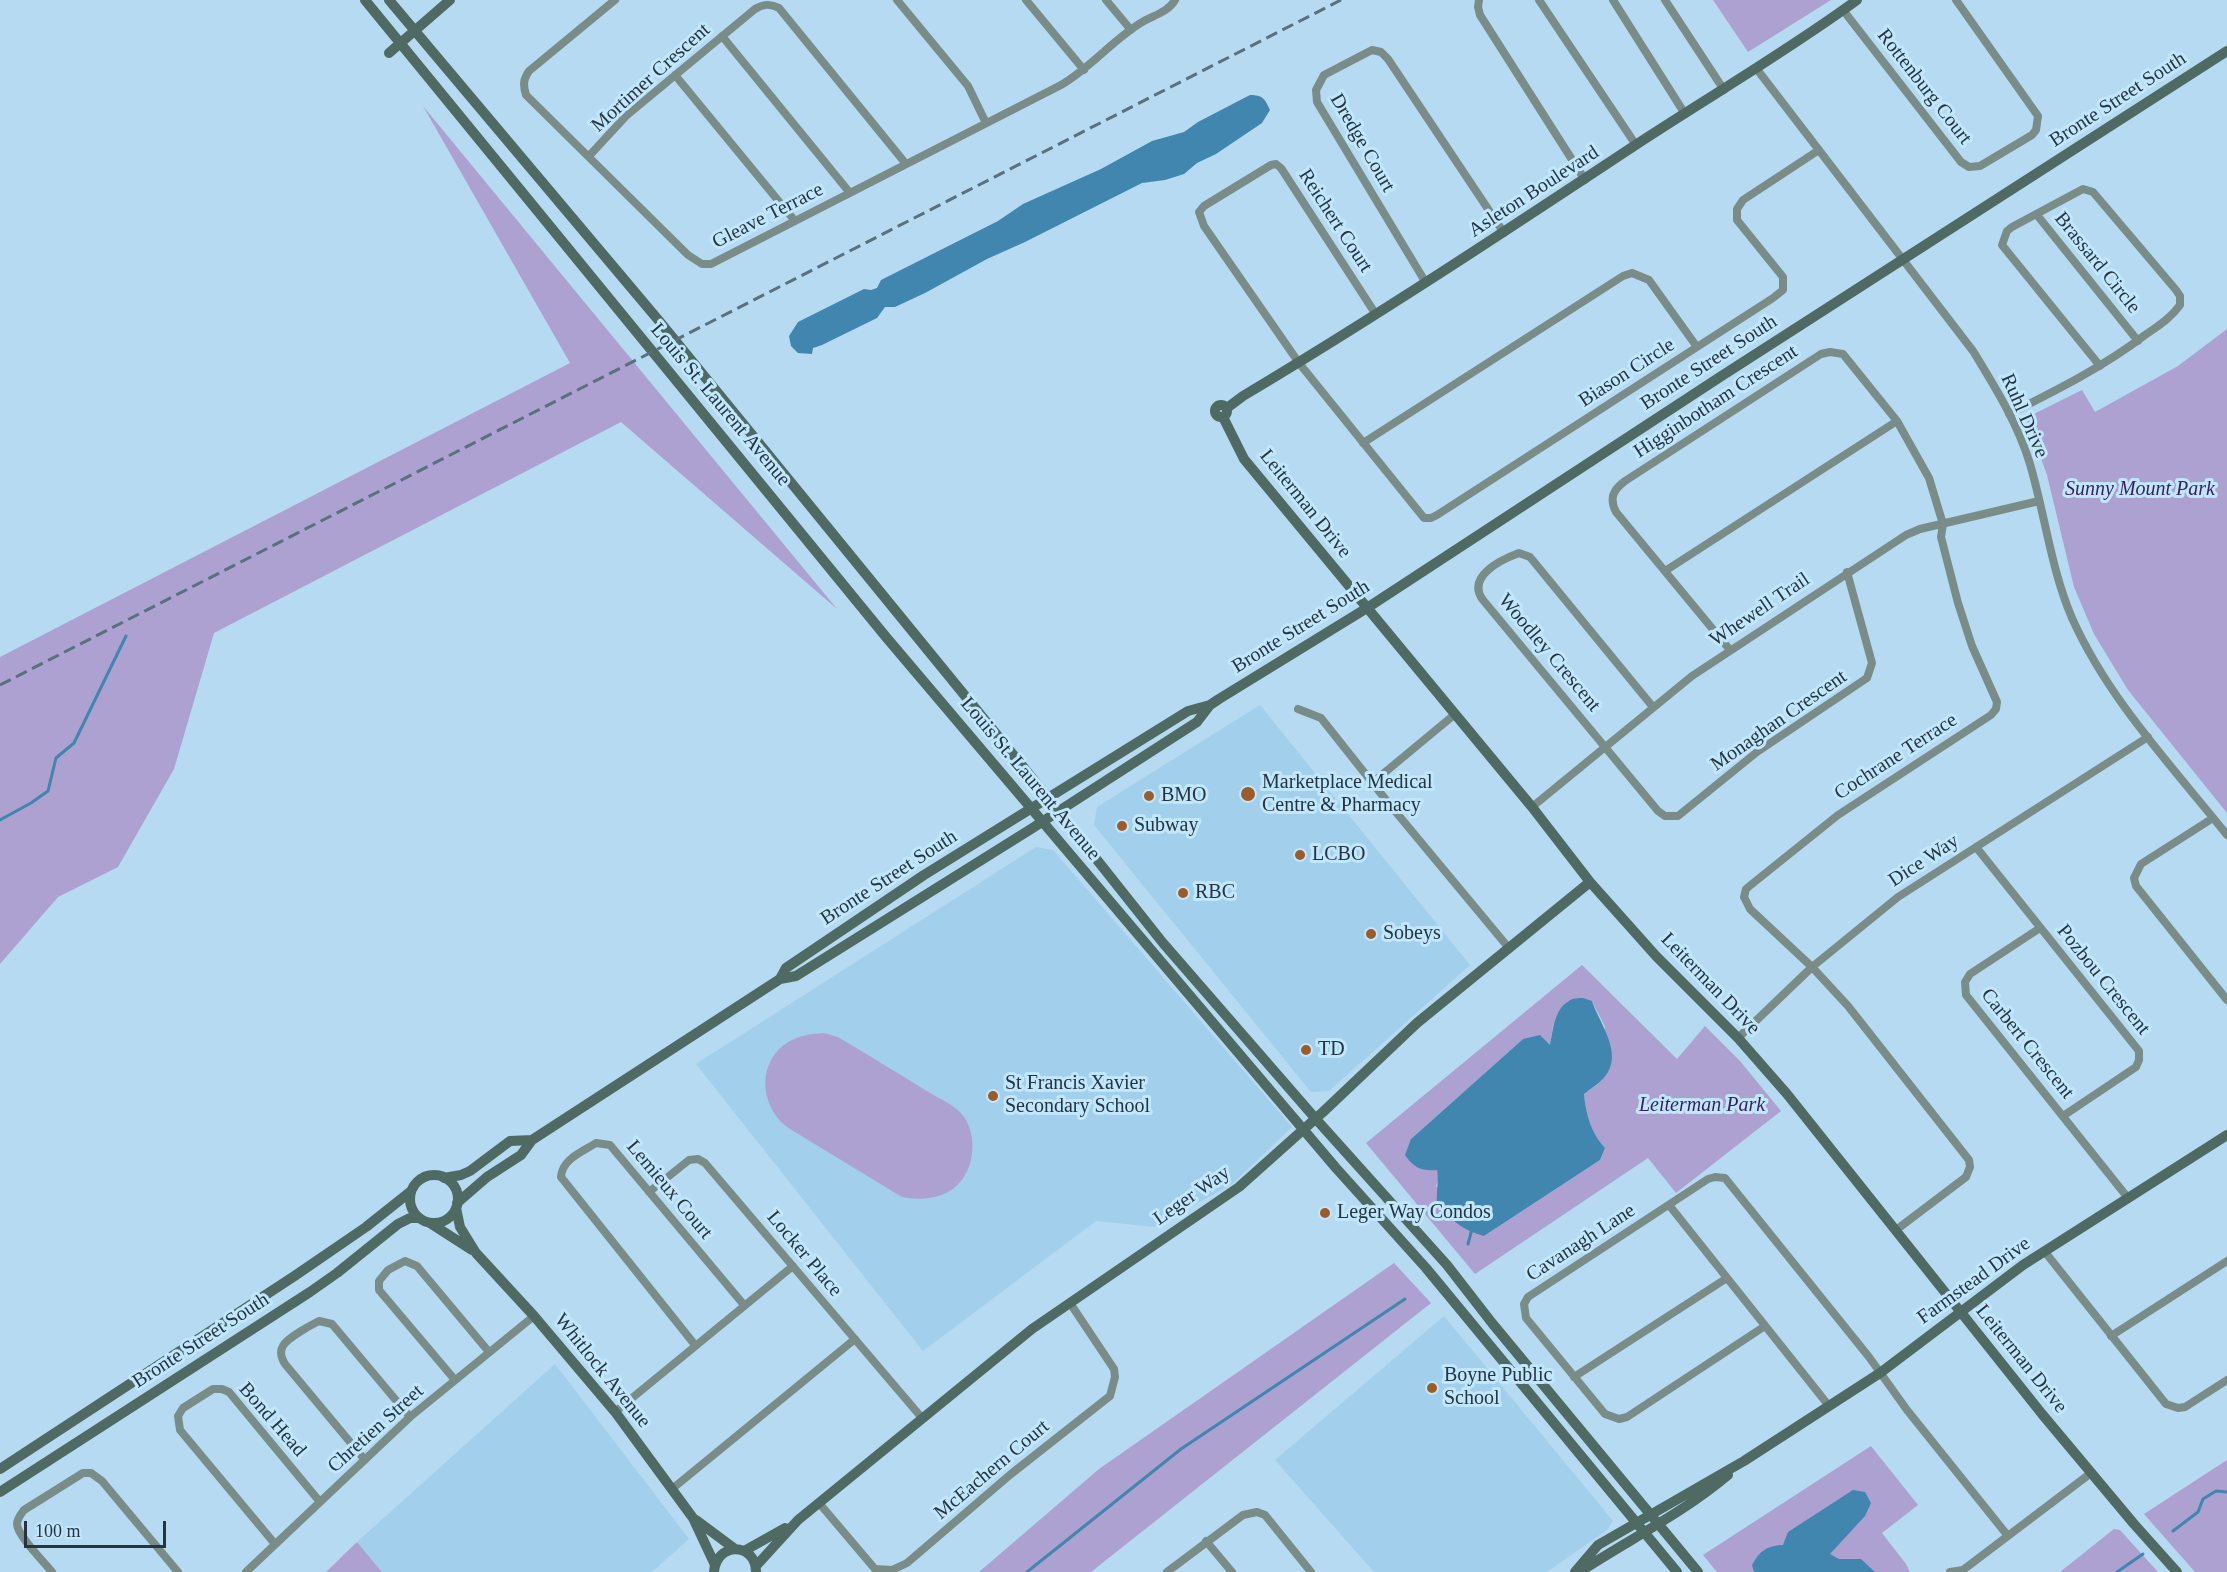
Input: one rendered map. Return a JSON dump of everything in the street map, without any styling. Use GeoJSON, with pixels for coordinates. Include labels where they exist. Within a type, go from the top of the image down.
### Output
{"type":"FeatureCollection","features":[{"type":"Feature","properties":{"kind":"main road","name":"Louis St. Laurent Avenue"},"geometry":{"type":"LineString","coordinates":[[365,0],[1041,822],[1336,1168],[1426,1268],[1677,1572]]}},
{"type":"Feature","properties":{"kind":"main road","name":"Louis St. Laurent Avenue"},"geometry":{"type":"LineString","coordinates":[[389,0],[660,322],[1163,943],[1447,1265],[1492,1323],[1698,1572]]}},
{"type":"Feature","properties":{"kind":"main road"},"geometry":{"type":"LineString","coordinates":[[389,53],[450,0]]}},
{"type":"Feature","properties":{"kind":"main road","name":"Asleton Boulevard"},"geometry":{"type":"LineString","coordinates":[[1225,412],[1243,396],[1504,233],[1756,69],[1857,0]]}},
{"type":"Feature","properties":{"kind":"main road","name":"Bronte Street South"},"geometry":{"type":"LineString","coordinates":[[780,979],[786,968],[924,875],[1188,711],[1210,705],[1367,608],[2227,51]]}},
{"type":"Feature","properties":{"kind":"main road","name":"Leiterman Drive"},"geometry":{"type":"LineString","coordinates":[[1225,412],[1244,459],[1532,807],[1590,882],[1656,956],[1738,1038],[1787,1094],[2091,1473],[2177,1572]]}},
{"type":"Feature","properties":{"kind":"main road","name":"Bronte Street South"},"geometry":{"type":"LineString","coordinates":[[456,1205],[487,1177],[520,1155],[532,1140],[780,979],[796,976],[1197,722],[1210,705]]}},
{"type":"Feature","properties":{"kind":"main road","name":"Leger Way"},"geometry":{"type":"LineString","coordinates":[[756,1569],[798,1520],[1032,1329],[1239,1187],[1417,1023],[1590,882]]}},
{"type":"Feature","properties":{"kind":"main road","name":"Farmstead Drive"},"geometry":{"type":"LineString","coordinates":[[1577,1572],[1598,1545],[1744,1461],[1880,1373],[2044,1251],[2227,1135]]}},
{"type":"Feature","properties":{"kind":"main road","name":"Bronte Street South"},"geometry":{"type":"LineString","coordinates":[[444,1178],[470,1171],[510,1141],[532,1140]]}},
{"type":"Feature","properties":{"kind":"main road"},"geometry":{"type":"LineString","coordinates":[[431,1175],[444,1178],[455,1187],[458,1196],[456,1205],[445,1221],[429,1223],[418,1218],[409,1201],[410,1192],[415,1184],[431,1175]]}},
{"type":"Feature","properties":{"kind":"main road","name":"Bronte Street South"},"geometry":{"type":"LineString","coordinates":[[0,1469],[296,1275],[366,1227],[410,1192]]}},
{"type":"Feature","properties":{"kind":"main road","name":"Whitlock Avenue"},"geometry":{"type":"LineString","coordinates":[[456,1205],[460,1227],[476,1253],[534,1316],[615,1412],[693,1518],[715,1568]]}},
{"type":"Feature","properties":{"kind":"main road","name":"Bronte Street South"},"geometry":{"type":"LineString","coordinates":[[0,1492],[310,1292],[338,1273],[400,1223],[410,1218],[418,1218]]}},
{"type":"Feature","properties":{"kind":"main road","name":"Whitlock Avenue"},"geometry":{"type":"LineString","coordinates":[[429,1223],[476,1253]]}},
{"type":"Feature","properties":{"kind":"main road","name":"Farmstead Drive"},"geometry":{"type":"LineString","coordinates":[[1577,1572],[1678,1513],[1744,1461]]}},
{"type":"Feature","properties":{"kind":"main road","name":"Whitlock Avenue"},"geometry":{"type":"LineString","coordinates":[[693,1518],[739,1550],[750,1554],[756,1569]]}},
{"type":"Feature","properties":{"kind":"main road","name":"Leger Way"},"geometry":{"type":"LineString","coordinates":[[715,1568],[723,1553],[739,1550],[798,1520]]}},
{"type":"Feature","properties":{"kind":"street"},"geometry":{"type":"LineString","coordinates":[[897,0],[968,86],[986,123]]}},
{"type":"Feature","properties":{"kind":"street"},"geometry":{"type":"LineString","coordinates":[[1026,0],[1084,70]]}},
{"type":"Feature","properties":{"kind":"street"},"geometry":{"type":"LineString","coordinates":[[1106,0],[1131,30]]}},
{"type":"Feature","properties":{"kind":"street","name":"Gleave Terrace"},"geometry":{"type":"LineString","coordinates":[[612,1],[528,71],[523,79],[526,95],[688,255],[702,264],[711,264],[1061,85],[1084,70],[1131,30],[1172,6],[1175,0]]}},
{"type":"Feature","properties":{"kind":"street"},"geometry":{"type":"LineString","coordinates":[[1479,0],[1479,15],[1585,180]]}},
{"type":"Feature","properties":{"kind":"street"},"geometry":{"type":"LineString","coordinates":[[1539,0],[1636,145]]}},
{"type":"Feature","properties":{"kind":"street"},"geometry":{"type":"LineString","coordinates":[[1613,0],[1684,114]]}},
{"type":"Feature","properties":{"kind":"street"},"geometry":{"type":"LineString","coordinates":[[1665,0],[1724,90]]}},
{"type":"Feature","properties":{"kind":"street","name":"Rottenburg Court"},"geometry":{"type":"LineString","coordinates":[[1843,10],[1961,162],[1974,168],[2032,135],[2036,130],[2038,116],[1956,0]]}},
{"type":"Feature","properties":{"kind":"street","name":"Mortimer Crescent"},"geometry":{"type":"LineString","coordinates":[[589,156],[626,116],[675,75],[761,5],[770,5],[779,8],[906,164]]}},
{"type":"Feature","properties":{"kind":"street"},"geometry":{"type":"LineString","coordinates":[[722,36],[850,193]]}},
{"type":"Feature","properties":{"kind":"street","name":"Dredge Court"},"geometry":{"type":"LineString","coordinates":[[1426,283],[1317,102],[1316,90],[1323,75],[1372,50],[1381,52],[1388,59],[1504,233]]}},
{"type":"Feature","properties":{"kind":"street","name":"Ruhl Drive"},"geometry":{"type":"LineString","coordinates":[[1756,69],[1973,351],[1998,392],[2023,444],[2058,582],[2093,661],[2148,737],[2227,835]]}},
{"type":"Feature","properties":{"kind":"street"},"geometry":{"type":"LineString","coordinates":[[675,75],[795,221]]}},
{"type":"Feature","properties":{"kind":"street"},"geometry":{"type":"LineString","coordinates":[[1696,347],[1783,290],[1783,277],[1737,220],[1737,209],[1743,200],[1819,150]]}},
{"type":"Feature","properties":{"kind":"street","name":"Reichert Court"},"geometry":{"type":"LineString","coordinates":[[1299,363],[1204,226],[1199,212],[1204,206],[1276,164],[1281,168],[1375,314]]}},
{"type":"Feature","properties":{"kind":"street","name":"Brassard Circle"},"geometry":{"type":"LineString","coordinates":[[2009,414],[2100,366],[2138,341],[2175,313],[2180,305],[2180,296],[2176,290],[2093,192],[2083,189],[2037,215],[2138,341]]}},
{"type":"Feature","properties":{"kind":"street"},"geometry":{"type":"LineString","coordinates":[[2037,215],[2007,231],[2002,245],[2100,366]]}},
{"type":"Feature","properties":{"kind":"street","name":"Biason Circle"},"geometry":{"type":"LineString","coordinates":[[1299,363],[1363,443],[1424,518],[1431,518],[1696,347],[1649,280],[1632,273],[1623,276],[1363,443]]}},
{"type":"Feature","properties":{"kind":"street","name":"Higginbotham Crescent"},"geometry":{"type":"LineString","coordinates":[[1730,650],[1616,512],[1612,504],[1612,496],[1616,488],[1625,481],[1821,354],[1830,352],[1842,354],[1897,421],[1929,478],[1943,524]]}},
{"type":"Feature","properties":{"kind":"street"},"geometry":{"type":"LineString","coordinates":[[1665,572],[1897,421]]}},
{"type":"Feature","properties":{"kind":"street","name":"Whewell Trail"},"geometry":{"type":"LineString","coordinates":[[1532,807],[1692,676],[1906,535],[2039,501]]}},
{"type":"Feature","properties":{"kind":"street","name":"Cochrane Terrace"},"geometry":{"type":"LineString","coordinates":[[1812,967],[1750,909],[1744,897],[1746,889],[1838,814],[1991,715],[1996,709],[1997,702],[1972,646],[1958,603],[1941,537],[1943,524]]}},
{"type":"Feature","properties":{"kind":"street","name":"Woodley Crescent"},"geometry":{"type":"LineString","coordinates":[[1605,746],[1479,594],[1478,585],[1486,570],[1518,553],[1530,557],[1653,707]]}},
{"type":"Feature","properties":{"kind":"street","name":"Monaghan Crescent"},"geometry":{"type":"LineString","coordinates":[[1605,746],[1658,811],[1671,817],[1678,816],[1757,752],[1867,678],[1872,663],[1847,572]]}},
{"type":"Feature","properties":{"kind":"street"},"geometry":{"type":"LineString","coordinates":[[1298,709],[1322,718],[1372,783],[1508,948]]}},
{"type":"Feature","properties":{"kind":"street"},"geometry":{"type":"LineString","coordinates":[[1372,783],[1454,715]]}},
{"type":"Feature","properties":{"kind":"street","name":"Dice Way"},"geometry":{"type":"LineString","coordinates":[[1738,1038],[1812,967],[1898,897],[2148,737]]}},
{"type":"Feature","properties":{"kind":"street"},"geometry":{"type":"LineString","coordinates":[[2213,818],[2141,864],[2134,878],[2136,886],[2227,1000]]}},
{"type":"Feature","properties":{"kind":"street","name":"Pozbou Crescent"},"geometry":{"type":"LineString","coordinates":[[1976,847],[2139,1051],[2136,1068],[2063,1116]]}},
{"type":"Feature","properties":{"kind":"street","name":"Carbert Crescent"},"geometry":{"type":"LineString","coordinates":[[2040,928],[1970,974],[1964,988],[1966,994],[2128,1198]]}},
{"type":"Feature","properties":{"kind":"street"},"geometry":{"type":"LineString","coordinates":[[1812,967],[1848,1006],[1969,1160],[1970,1167],[1966,1177],[1896,1230]]}},
{"type":"Feature","properties":{"kind":"street","name":"Lemieux Court"},"geometry":{"type":"LineString","coordinates":[[694,1345],[561,1178],[567,1161],[596,1143],[610,1145],[744,1305]]}},
{"type":"Feature","properties":{"kind":"street","name":"Locker Place"},"geometry":{"type":"LineString","coordinates":[[649,1192],[689,1160],[698,1159],[705,1163],[922,1418]]}},
{"type":"Feature","properties":{"kind":"street","name":"Cavanagh Lane"},"geometry":{"type":"LineString","coordinates":[[1765,1326],[1627,1417],[1619,1419],[1605,1414],[1526,1318],[1524,1304],[1528,1297],[1669,1205],[1714,1177],[1725,1178],[2008,1536]]}},
{"type":"Feature","properties":{"kind":"street"},"geometry":{"type":"LineString","coordinates":[[1669,1205],[1828,1406]]}},
{"type":"Feature","properties":{"kind":"street"},"geometry":{"type":"LineString","coordinates":[[2044,1251],[2166,1404],[2173,1407],[2186,1407],[2227,1380]]}},
{"type":"Feature","properties":{"kind":"street"},"geometry":{"type":"LineString","coordinates":[[455,1380],[379,1290],[379,1281],[388,1270],[405,1261],[417,1266],[489,1352]]}},
{"type":"Feature","properties":{"kind":"street"},"geometry":{"type":"LineString","coordinates":[[2111,1336],[2227,1261]]}},
{"type":"Feature","properties":{"kind":"street"},"geometry":{"type":"LineString","coordinates":[[615,1412],[793,1266]]}},
{"type":"Feature","properties":{"kind":"street"},"geometry":{"type":"LineString","coordinates":[[1575,1377],[1727,1278]]}},
{"type":"Feature","properties":{"kind":"street","name":"McEachern Court"},"geometry":{"type":"LineString","coordinates":[[819,1503],[875,1569],[892,1570],[907,1563],[1011,1474],[1110,1396],[1115,1377],[1114,1369],[1070,1303]]}},
{"type":"Feature","properties":{"kind":"street","name":"Chretien Street"},"geometry":{"type":"LineString","coordinates":[[246,1572],[410,1418],[534,1316]]}},
{"type":"Feature","properties":{"kind":"street"},"geometry":{"type":"LineString","coordinates":[[365,1460],[285,1364],[281,1353],[288,1340],[320,1321],[332,1324],[410,1418]]}},
{"type":"Feature","properties":{"kind":"street"},"geometry":{"type":"LineString","coordinates":[[672,1489],[855,1339]]}},
{"type":"Feature","properties":{"kind":"street","name":"Bond Head"},"geometry":{"type":"LineString","coordinates":[[275,1544],[180,1430],[178,1416],[183,1408],[213,1389],[229,1392],[320,1502]]}},
{"type":"Feature","properties":{"kind":"street"},"geometry":{"type":"LineString","coordinates":[[52,1572],[20,1533],[17,1524],[24,1510],[83,1473],[91,1473],[102,1481],[178,1572]]}},
{"type":"Feature","properties":{"kind":"street"},"geometry":{"type":"LineString","coordinates":[[1950,1572],[1963,1570],[2091,1473]]}},
{"type":"Feature","properties":{"kind":"street"},"geometry":{"type":"LineString","coordinates":[[1167,1572],[1243,1515],[1257,1512],[1265,1515],[1311,1572]]}},
{"type":"Feature","properties":{"kind":"street"},"geometry":{"type":"LineString","coordinates":[[1206,1541],[1232,1572]]}},
{"type":"Feature","properties":{"kind":"shaded area"},"geometry":{"type":"Polygon","coordinates":[[[1250,95],[1263,98],[1270,110],[1262,123],[1216,154],[1197,163],[1184,174],[1165,180],[1142,183],[987,259],[925,293],[895,307],[885,307],[877,318],[813,348],[812,354],[798,353],[791,346],[789,336],[798,322],[864,289],[877,288],[881,280],[998,221],[1023,204],[1101,169],[1152,141],[1184,132],[1198,122],[1250,95]]]}},
{"type":"Feature","properties":{"kind":"shaded area"},"geometry":{"type":"Polygon","coordinates":[[[1260,705],[1470,965],[1329,1091],[1311,1092],[1094,825],[1097,807],[1260,705]]]}},
{"type":"Feature","properties":{"kind":"shaded area","name":"St Francis Xavier Secondary School"},"geometry":{"type":"Polygon","coordinates":[[[1036,847],[1053,850],[1292,1127],[1232,1184],[1155,1227],[1096,1221],[923,1351],[696,1064],[1036,847]]]}},
{"type":"Feature","properties":{"kind":"shaded area"},"geometry":{"type":"Polygon","coordinates":[[[1583,998],[1592,1001],[1607,1036],[1612,1055],[1606,1075],[1584,1094],[1590,1123],[1605,1148],[1600,1160],[1484,1236],[1464,1228],[1437,1205],[1437,1170],[1418,1168],[1405,1155],[1411,1139],[1523,1039],[1540,1035],[1550,1045],[1560,1009],[1570,1000],[1583,998]]]}},
{"type":"Feature","properties":{"kind":"shaded area","name":"Boyne Public School"},"geometry":{"type":"Polygon","coordinates":[[[1444,1316],[1613,1521],[1607,1530],[1547,1572],[1374,1572],[1275,1460],[1444,1316]]]}},
{"type":"Feature","properties":{"kind":"shaded area"},"geometry":{"type":"Polygon","coordinates":[[[555,1364],[689,1539],[652,1572],[382,1572],[357,1542],[555,1364]]]}},
{"type":"Feature","properties":{"kind":"shaded area"},"geometry":{"type":"Polygon","coordinates":[[[1853,1490],[1865,1492],[1871,1503],[1865,1516],[1830,1554],[1839,1559],[1861,1559],[1875,1572],[1754,1572],[1752,1565],[1761,1553],[1768,1548],[1783,1545],[1788,1532],[1853,1490]]]}},
{"type":"Feature","properties":{"kind":"green space"},"geometry":{"type":"Polygon","coordinates":[[[1713,0],[1831,0],[1748,52],[1713,0]]]}},
{"type":"Feature","properties":{"kind":"green space"},"geometry":{"type":"Polygon","coordinates":[[[423,106],[837,609],[621,422],[214,633],[174,769],[118,867],[58,897],[0,964],[0,657],[570,363],[423,106]]]}},
{"type":"Feature","properties":{"kind":"green space","name":"Sunny Mount Park"},"geometry":{"type":"Polygon","coordinates":[[[2227,329],[2227,813],[2128,690],[2094,634],[2074,587],[2047,475],[2026,418],[2082,390],[2095,412],[2178,366],[2227,329]]]}},
{"type":"Feature","properties":{"kind":"green space","name":"Leiterman Park"},"geometry":{"type":"Polygon","coordinates":[[[1582,965],[1677,1059],[1705,1026],[1740,1061],[1781,1111],[1676,1193],[1648,1158],[1475,1274],[1366,1143],[1582,965]],[[1592,1001],[1560,1010],[1553,1026],[1550,1046],[1523,1039],[1411,1139],[1437,1170],[1439,1178],[1436,1186],[1484,1236],[1600,1160],[1605,1148],[1590,1123],[1584,1094],[1598,1084],[1605,1027],[1592,1001]]]}},
{"type":"Feature","properties":{"kind":"green space"},"geometry":{"type":"Polygon","coordinates":[[[824,1033],[838,1037],[948,1103],[966,1119],[972,1137],[970,1165],[961,1181],[949,1192],[918,1199],[902,1197],[790,1129],[773,1111],[768,1100],[766,1076],[775,1054],[793,1039],[824,1033]]]}},
{"type":"Feature","properties":{"kind":"green space"},"geometry":{"type":"Polygon","coordinates":[[[1394,1263],[1431,1303],[1091,1572],[979,1572],[1099,1469],[1394,1263]]]}},
{"type":"Feature","properties":{"kind":"green space"},"geometry":{"type":"Polygon","coordinates":[[[1871,1446],[1918,1505],[1882,1533],[1910,1572],[1717,1572],[1703,1555],[1871,1446]]]}},
{"type":"Feature","properties":{"kind":"green space"},"geometry":{"type":"Polygon","coordinates":[[[2227,1460],[2227,1572],[2195,1572],[2144,1514],[2227,1460]]]}},
{"type":"Feature","properties":{"kind":"green space"},"geometry":{"type":"Polygon","coordinates":[[[2114,1529],[2120,1530],[2158,1572],[2060,1572],[2114,1529]]]}},
{"type":"Feature","properties":{"kind":"green space"},"geometry":{"type":"Polygon","coordinates":[[[357,1542],[382,1572],[326,1572],[357,1542]]]}},
{"type":"Feature","properties":{"kind":"waterway"},"geometry":{"type":"LineString","coordinates":[[0,820],[48,791],[56,758],[74,743],[126,636]]}},
{"type":"Feature","properties":{"kind":"waterway"},"geometry":{"type":"LineString","coordinates":[[1468,1244],[1472,1229]]}},
{"type":"Feature","properties":{"kind":"waterway"},"geometry":{"type":"LineString","coordinates":[[1027,1572],[1181,1449],[1405,1299]]}},
{"type":"Feature","properties":{"kind":"waterway"},"geometry":{"type":"LineString","coordinates":[[2173,1531],[2198,1512],[2203,1499],[2216,1491],[2227,1492]]}},
{"type":"Feature","properties":{"kind":"waterway"},"geometry":{"type":"LineString","coordinates":[[2117,1572],[2143,1554]]}},
{"type":"Feature","properties":{"kind":"railway"},"geometry":{"type":"LineString","coordinates":[[0,685],[1341,0]]}},
{"type":"Feature","properties":{"kind":"place","name":"Marketplace Medical Centre & Pharmacy"},"geometry":{"type":"Point","coordinates":[1248,794]}},
{"type":"Feature","properties":{"kind":"place","name":"BMO"},"geometry":{"type":"Point","coordinates":[1149,796]}},
{"type":"Feature","properties":{"kind":"place","name":"Subway"},"geometry":{"type":"Point","coordinates":[1122,826]}},
{"type":"Feature","properties":{"kind":"place","name":"LCBO"},"geometry":{"type":"Point","coordinates":[1300,855]}},
{"type":"Feature","properties":{"kind":"place","name":"RBC"},"geometry":{"type":"Point","coordinates":[1183,893]}},
{"type":"Feature","properties":{"kind":"place","name":"Sobeys"},"geometry":{"type":"Point","coordinates":[1371,934]}},
{"type":"Feature","properties":{"kind":"place","name":"TD"},"geometry":{"type":"Point","coordinates":[1306,1050]}},
{"type":"Feature","properties":{"kind":"place","name":"St Francis Xavier Secondary School"},"geometry":{"type":"Point","coordinates":[993,1096]}},
{"type":"Feature","properties":{"kind":"place","name":"Leger Way Condos"},"geometry":{"type":"Point","coordinates":[1325,1213]}},
{"type":"Feature","properties":{"kind":"place","name":"Boyne Public School"},"geometry":{"type":"Point","coordinates":[1432,1388]}}]}
